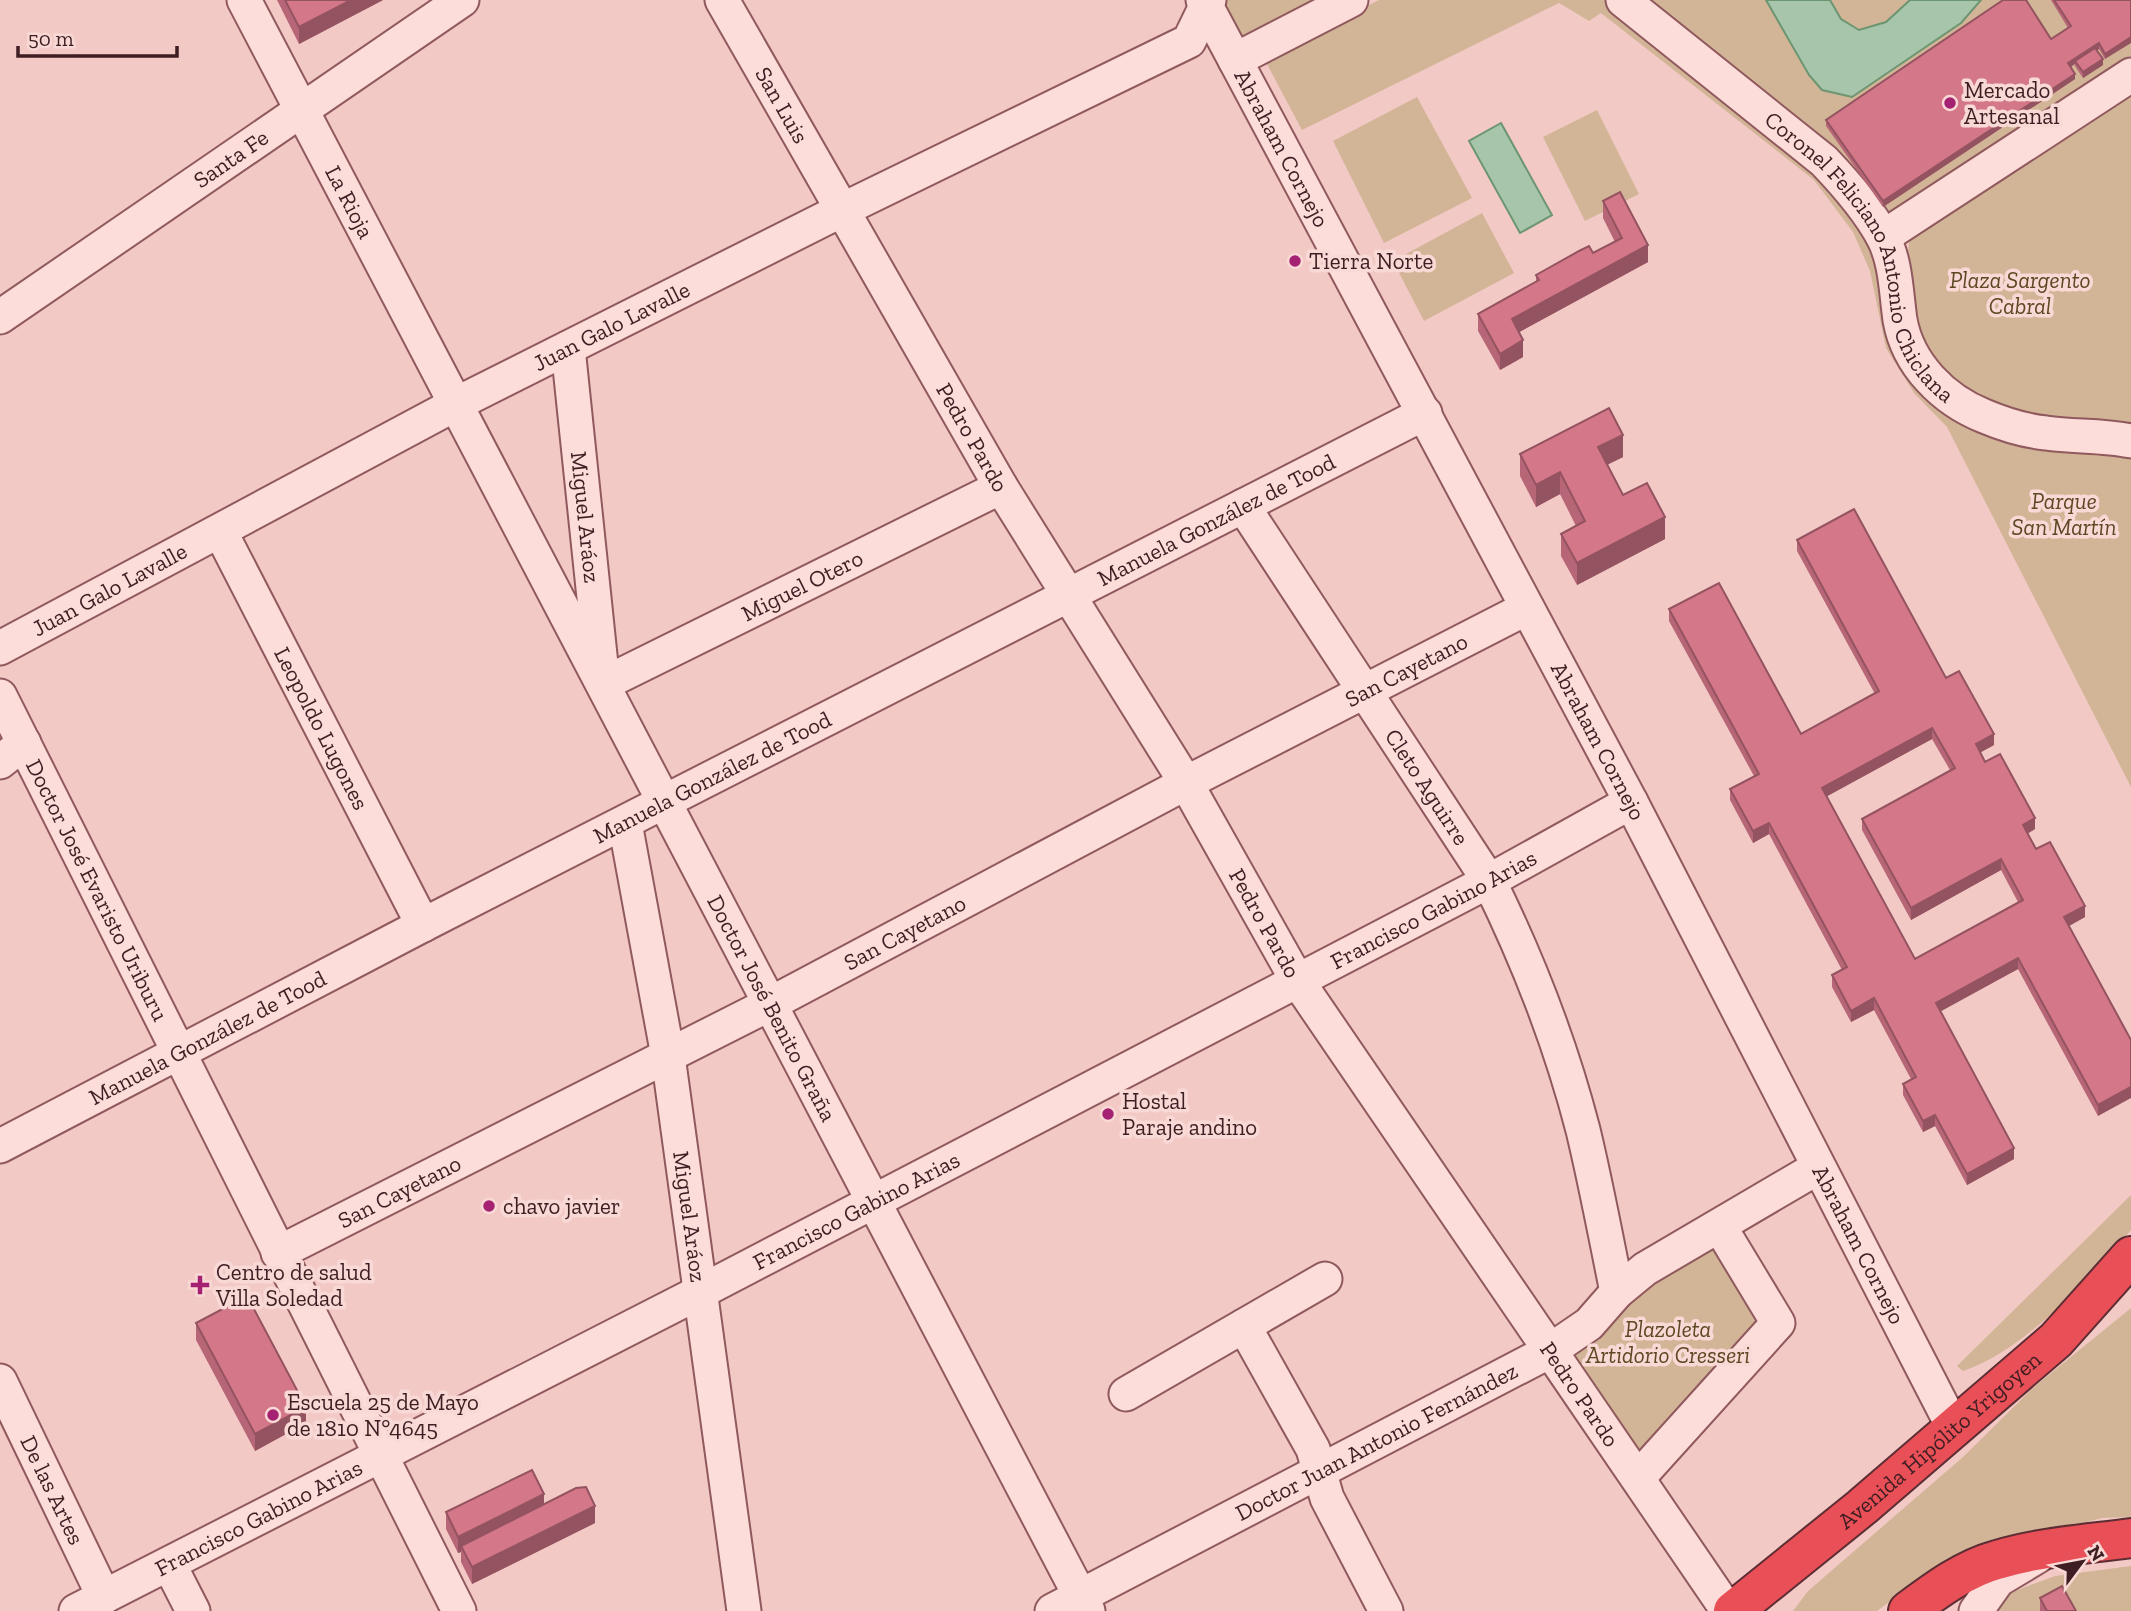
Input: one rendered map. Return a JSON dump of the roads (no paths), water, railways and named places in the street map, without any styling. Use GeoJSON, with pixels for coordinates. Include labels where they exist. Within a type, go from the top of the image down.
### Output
{"type":"FeatureCollection","features":[{"type":"Feature","properties":{"kind":"highway","name":"Avenida Hipólito Yrigoyen"},"geometry":{"type":"LineString","coordinates":[[1730,1611],[1862,1507],[2056,1340],[2131,1256]]}},
{"type":"Feature","properties":{"kind":"highway"},"geometry":{"type":"LineString","coordinates":[[1908,1611],[1960,1576],[1996,1560],[2054,1548],[2131,1538]]}},
{"type":"Feature","properties":{"kind":"street","name":"La Rioja"},"geometry":{"type":"LineString","coordinates":[[244,0],[454,405]]}},
{"type":"Feature","properties":{"kind":"street","name":"Santa Fe"},"geometry":{"type":"LineString","coordinates":[[0,317],[462,0]]}},
{"type":"Feature","properties":{"kind":"street","name":"San Luis"},"geometry":{"type":"LineString","coordinates":[[722,0],[845,209]]}},
{"type":"Feature","properties":{"kind":"street"},"geometry":{"type":"LineString","coordinates":[[1235,60],[1351,0]]}},
{"type":"Feature","properties":{"kind":"street","name":"Coronel Feliciano Antonio Chiclana"},"geometry":{"type":"LineString","coordinates":[[1622,0],[1824,161],[1864,186],[1894,268],[1901,324],[1930,380],[1954,402],[1986,417],[2042,433],[2131,441]]}},
{"type":"Feature","properties":{"kind":"street","name":"Juan Galo Lavalle"},"geometry":{"type":"LineString","coordinates":[[0,648],[454,405],[845,209],[1189,41],[1206,2]]}},
{"type":"Feature","properties":{"kind":"street","name":"Abraham Cornejo"},"geometry":{"type":"LineString","coordinates":[[1206,2],[1631,802],[1953,1427]]}},
{"type":"Feature","properties":{"kind":"street"},"geometry":{"type":"LineString","coordinates":[[1883,237],[2131,75]]}},
{"type":"Feature","properties":{"kind":"street","name":"Pedro Pardo"},"geometry":{"type":"LineString","coordinates":[[845,209],[1001,487],[1186,783],[1297,980],[1548,1352],[1730,1611]]}},
{"type":"Feature","properties":{"kind":"street","name":"Miguel Aráoz"},"geometry":{"type":"LineString","coordinates":[[568,348],[603,684]]}},
{"type":"Feature","properties":{"kind":"street","name":"Doctor José Benito Graña"},"geometry":{"type":"LineString","coordinates":[[454,405],[603,684],[872,1201],[1073,1606]]}},
{"type":"Feature","properties":{"kind":"street","name":"Manuela González de Tood"},"geometry":{"type":"LineString","coordinates":[[0,1146],[423,925],[1425,413]]}},
{"type":"Feature","properties":{"kind":"street","name":"Miguel Otero"},"geometry":{"type":"LineString","coordinates":[[603,684],[1001,487]]}},
{"type":"Feature","properties":{"kind":"street","name":"Cleto Aguirre"},"geometry":{"type":"LineString","coordinates":[[1243,506],[1489,881],[1515,935],[1562,1062],[1583,1130],[1617,1292]]}},
{"type":"Feature","properties":{"kind":"street","name":"Leopoldo Lugones"},"geometry":{"type":"LineString","coordinates":[[220,531],[423,925]]}},
{"type":"Feature","properties":{"kind":"street","name":"San Cayetano"},"geometry":{"type":"LineString","coordinates":[[278,1253],[770,1004],[1186,783],[1366,693],[1527,608]]}},
{"type":"Feature","properties":{"kind":"street","name":"Doctor José Evaristo Uriburu"},"geometry":{"type":"LineString","coordinates":[[0,696],[12,753],[177,1052],[459,1611]]}},
{"type":"Feature","properties":{"kind":"street","name":"Francisco Gabino Arias"},"geometry":{"type":"LineString","coordinates":[[90,1604],[700,1292],[1489,881],[1631,802]]}},
{"type":"Feature","properties":{"kind":"street","name":"Miguel Aráoz"},"geometry":{"type":"LineString","coordinates":[[625,823],[668,1056],[744,1611]]}},
{"type":"Feature","properties":{"kind":"street","name":"Doctor Juan Antonio Fernández"},"geometry":{"type":"LineString","coordinates":[[1073,1606],[1318,1470],[1548,1352],[1589,1324],[1617,1292],[1645,1269],[1818,1168]]}},
{"type":"Feature","properties":{"kind":"street"},"geometry":{"type":"LineString","coordinates":[[1638,1478],[1778,1323],[1720,1227]]}},
{"type":"Feature","properties":{"kind":"street"},"geometry":{"type":"LineString","coordinates":[[1126,1394],[1325,1279]]}},
{"type":"Feature","properties":{"kind":"street"},"geometry":{"type":"LineString","coordinates":[[1244,1326],[1313,1449],[1327,1498],[1386,1611]]}},
{"type":"Feature","properties":{"kind":"street","name":"De las Artes"},"geometry":{"type":"LineString","coordinates":[[0,1381],[90,1604]]}},
{"type":"Feature","properties":{"kind":"street"},"geometry":{"type":"LineString","coordinates":[[1976,1611],[1998,1580],[2054,1548]]}},
{"type":"Feature","properties":{"kind":"street"},"geometry":{"type":"LineString","coordinates":[[169,1564],[193,1611]]}},
{"type":"Feature","properties":{"kind":"place","name":"Mercado Artesanal"},"geometry":{"type":"Point","coordinates":[1950,103]}},
{"type":"Feature","properties":{"kind":"place","name":"Tierra Norte"},"geometry":{"type":"Point","coordinates":[1295,261]}},
{"type":"Feature","properties":{"kind":"place","name":"Hostal Paraje andino"},"geometry":{"type":"Point","coordinates":[1108,1114]}},
{"type":"Feature","properties":{"kind":"place","name":"chavo javier"},"geometry":{"type":"Point","coordinates":[489,1206]}},
{"type":"Feature","properties":{"kind":"place","name":"Centro de salud Villa Soledad"},"geometry":{"type":"Point","coordinates":[200,1285]}},
{"type":"Feature","properties":{"kind":"place","name":"Escuela 25 de Mayo de 1810 N°4645"},"geometry":{"type":"Point","coordinates":[273,1415]}},
{"type":"Feature","properties":{"kind":"park label","name":"Plaza Sargento Cabral"},"geometry":{"type":"Point","coordinates":[2020,293]}},
{"type":"Feature","properties":{"kind":"park label","name":"Parque San Martín"},"geometry":{"type":"Point","coordinates":[2064,514]}},
{"type":"Feature","properties":{"kind":"park label","name":"Plazoleta Artidorio Cresseri"},"geometry":{"type":"Point","coordinates":[1668,1342]}}]}
